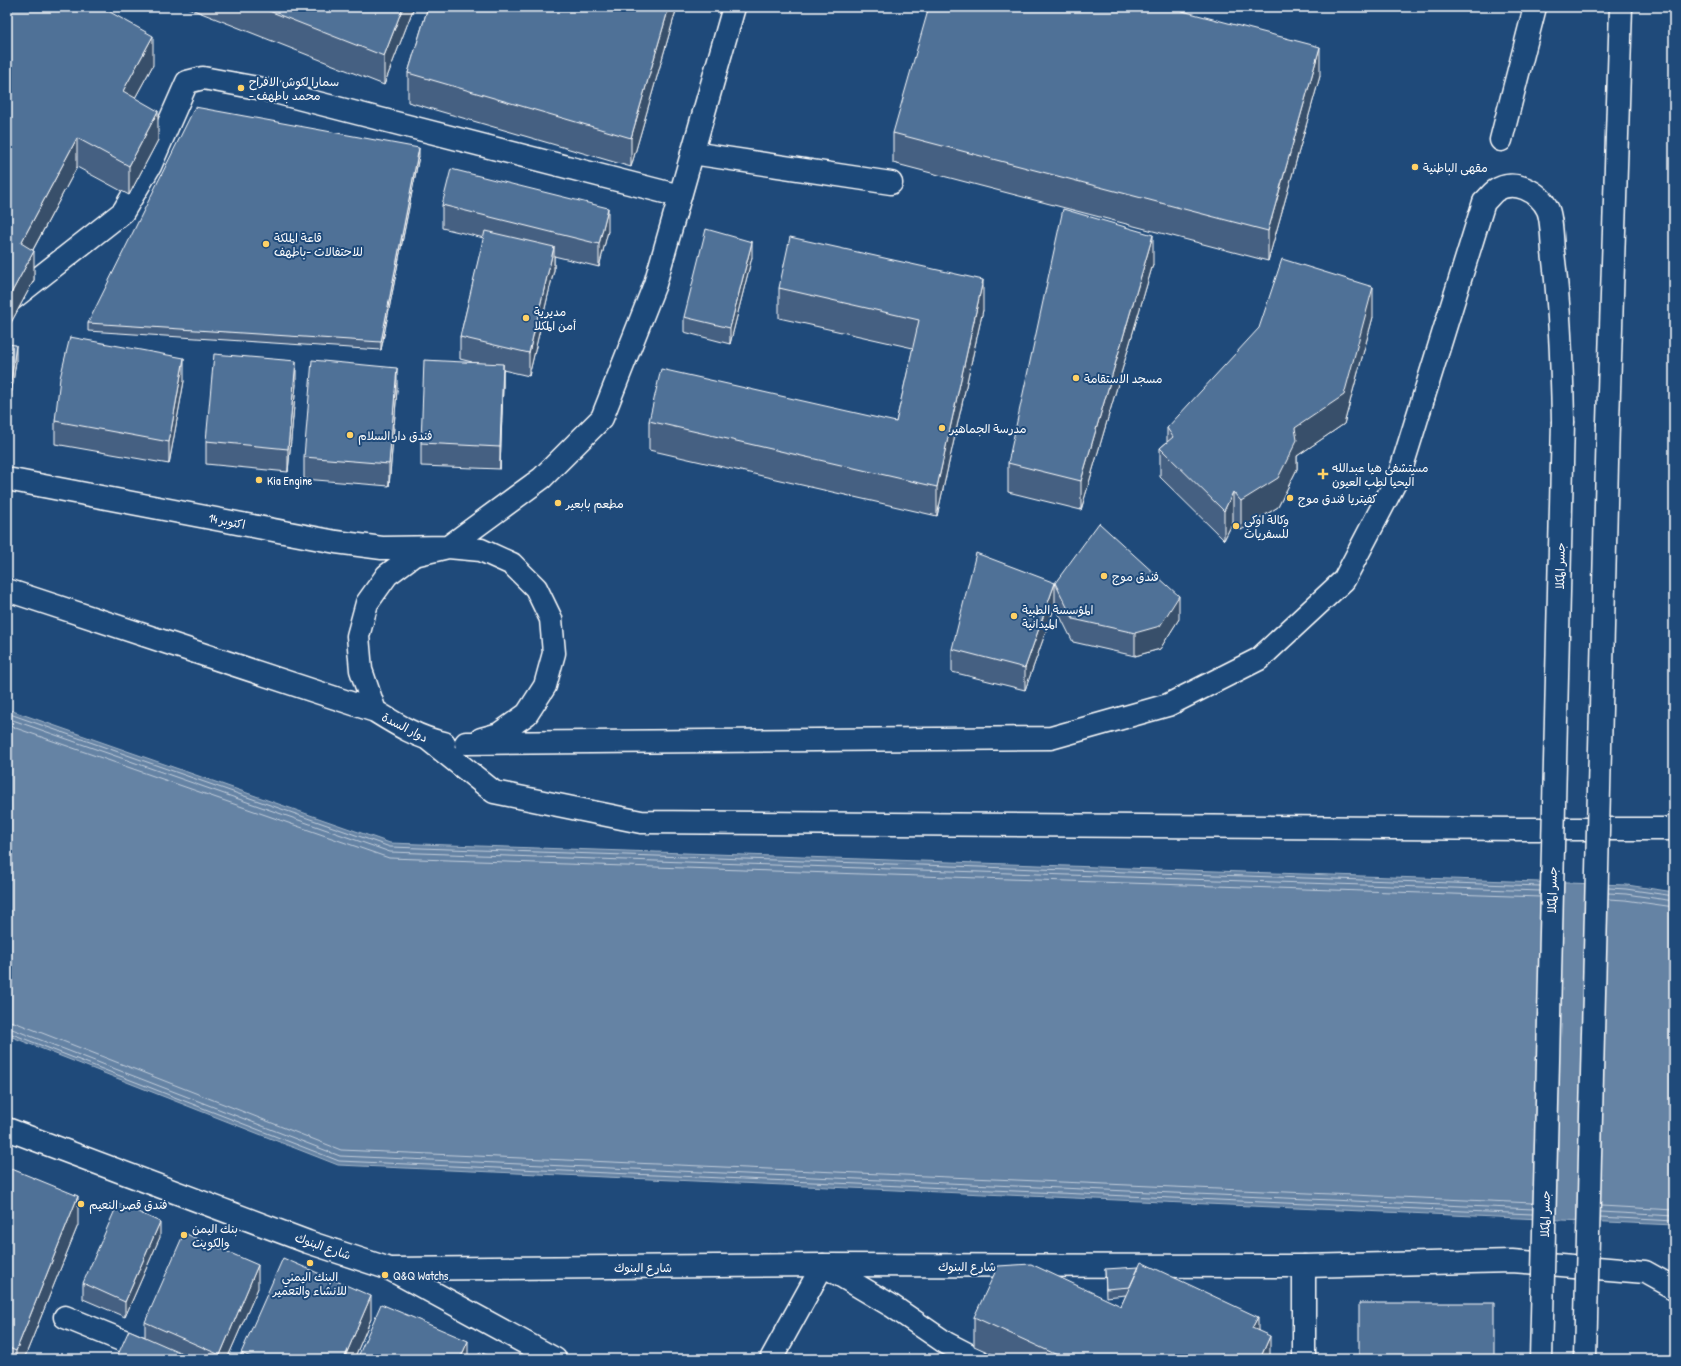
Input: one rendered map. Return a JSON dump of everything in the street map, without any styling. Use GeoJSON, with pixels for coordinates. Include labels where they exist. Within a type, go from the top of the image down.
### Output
{"type":"FeatureCollection","features":[{"type":"Feature","properties":{"kind":"main road"},"geometry":{"type":"LineString","coordinates":[[448,547],[542,478],[602,418],[655,284],[734,7]]}},
{"type":"Feature","properties":{"kind":"main road"},"geometry":{"type":"LineString","coordinates":[[1501,140],[1535,7]]}},
{"type":"Feature","properties":{"kind":"main road"},"geometry":{"type":"LineString","coordinates":[[1585,1359],[1608,423],[1621,7]]}},
{"type":"Feature","properties":{"kind":"main road"},"geometry":{"type":"LineString","coordinates":[[7,303],[123,212],[150,166],[187,82],[203,78],[263,89],[680,196]]}},
{"type":"Feature","properties":{"kind":"main road"},"geometry":{"type":"LineString","coordinates":[[692,153],[891,183]]}},
{"type":"Feature","properties":{"kind":"main road","name":"جسر المكلا"},"geometry":{"type":"LineString","coordinates":[[466,743],[1051,738],[1168,705],[1259,659],[1344,580],[1400,473],[1484,202],[1496,191],[1511,186],[1527,188],[1540,197],[1548,211],[1557,281],[1562,351],[1563,421],[1541,1359]]}},
{"type":"Feature","properties":{"kind":"main road","name":"14 اكتوبر"},"geometry":{"type":"LineString","coordinates":[[7,479],[336,542],[382,548],[448,547]]}},
{"type":"Feature","properties":{"kind":"main road","name":"دوار السدة"},"geometry":{"type":"LineString","coordinates":[[448,547],[481,550],[512,564],[536,588],[551,619],[554,653],[545,686],[526,714],[499,734],[466,743],[448,744],[429,740],[399,726],[375,711],[361,670],[358,636],[367,603],[387,575],[414,555],[448,547]]}},
{"type":"Feature","properties":{"kind":"main road"},"geometry":{"type":"LineString","coordinates":[[7,590],[375,711]]}},
{"type":"Feature","properties":{"kind":"main road"},"geometry":{"type":"LineString","coordinates":[[429,740],[494,792],[641,822],[1513,829],[1671,829],[1674,826]]}},
{"type":"Feature","properties":{"kind":"main road","name":"شارع البنوك"},"geometry":{"type":"LineString","coordinates":[[7,1129],[308,1242],[390,1269],[823,1266],[1304,1266],[1512,1261],[1645,1272],[1674,1288]]}},
{"type":"Feature","properties":{"kind":"main road"},"geometry":{"type":"LineString","coordinates":[[771,1359],[823,1266],[892,1306],[946,1343],[977,1359]]}},
{"type":"Feature","properties":{"kind":"main road"},"geometry":{"type":"LineString","coordinates":[[1304,1266],[1304,1359]]}},
{"type":"Feature","properties":{"kind":"main road"},"geometry":{"type":"LineString","coordinates":[[390,1269],[555,1359]]}},
{"type":"Feature","properties":{"kind":"main road"},"geometry":{"type":"LineString","coordinates":[[66,1317],[168,1359]]}},
{"type":"Feature","properties":{"kind":"water"},"geometry":{"type":"Polygon","coordinates":[[[7,709],[390,843],[1627,885],[1674,892],[1674,1225],[338,1165],[7,1035],[7,709]]]}},
{"type":"Feature","properties":{"kind":"building"},"geometry":{"type":"Polygon","coordinates":[[[7,7],[101,7],[153,36],[123,91],[158,111],[129,166],[77,138],[21,243],[34,251],[7,301],[7,7]]]}},
{"type":"Feature","properties":{"kind":"building"},"geometry":{"type":"Polygon","coordinates":[[[259,7],[403,7],[384,56],[259,7]]]}},
{"type":"Feature","properties":{"kind":"building"},"geometry":{"type":"Polygon","coordinates":[[[428,7],[669,7],[631,138],[408,73],[428,7]]]}},
{"type":"Feature","properties":{"kind":"building"},"geometry":{"type":"Polygon","coordinates":[[[929,7],[1167,7],[1320,47],[1268,231],[893,133],[929,7]]]}},
{"type":"Feature","properties":{"kind":"building","name":"قاعة الملكة للاحتفالات -باطهف"},"geometry":{"type":"Polygon","coordinates":[[[195,107],[419,148],[381,342],[88,323],[195,107]]]}},
{"type":"Feature","properties":{"kind":"building"},"geometry":{"type":"Polygon","coordinates":[[[451,169],[608,208],[599,244],[442,205],[451,169]]]}},
{"type":"Feature","properties":{"kind":"building","name":"مسجد الاستقامة"},"geometry":{"type":"Polygon","coordinates":[[[1063,209],[1153,235],[1081,481],[1008,463],[1063,209]]]}},
{"type":"Feature","properties":{"kind":"building"},"geometry":{"type":"Polygon","coordinates":[[[706,229],[752,242],[730,328],[684,317],[706,229]]]}},
{"type":"Feature","properties":{"kind":"building"},"geometry":{"type":"Polygon","coordinates":[[[485,231],[554,247],[529,353],[460,337],[485,231]]]}},
{"type":"Feature","properties":{"kind":"building"},"geometry":{"type":"Polygon","coordinates":[[[790,237],[983,280],[937,487],[649,421],[661,369],[896,422],[919,320],[779,288],[790,237]]]}},
{"type":"Feature","properties":{"kind":"building"},"geometry":{"type":"Polygon","coordinates":[[[1282,259],[1373,287],[1344,395],[1295,428],[1297,440],[1278,478],[1241,501],[1233,492],[1224,511],[1160,448],[1173,437],[1167,428],[1259,328],[1282,259]]]}},
{"type":"Feature","properties":{"kind":"building"},"geometry":{"type":"Polygon","coordinates":[[[70,337],[184,358],[169,442],[55,421],[60,378],[70,337]]]}},
{"type":"Feature","properties":{"kind":"building"},"geometry":{"type":"Polygon","coordinates":[[[7,344],[16,345],[8,402],[7,402],[7,344]]]}},
{"type":"Feature","properties":{"kind":"building"},"geometry":{"type":"Polygon","coordinates":[[[214,354],[296,361],[288,449],[206,441],[214,354]]]}},
{"type":"Feature","properties":{"kind":"building","name":"فندق دار السلام"},"geometry":{"type":"Polygon","coordinates":[[[312,360],[397,368],[389,464],[304,457],[312,360]]]}},
{"type":"Feature","properties":{"kind":"building"},"geometry":{"type":"Polygon","coordinates":[[[424,360],[503,364],[500,447],[421,443],[424,360]]]}},
{"type":"Feature","properties":{"kind":"building","name":"فندق موج"},"geometry":{"type":"Polygon","coordinates":[[[1099,523],[1179,596],[1160,626],[1135,633],[1073,619],[1055,583],[1099,523]]]}},
{"type":"Feature","properties":{"kind":"building"},"geometry":{"type":"Polygon","coordinates":[[[976,553],[1055,583],[1025,668],[952,649],[976,553]]]}},
{"type":"Feature","properties":{"kind":"building"},"geometry":{"type":"Polygon","coordinates":[[[7,1167],[78,1196],[16,1351],[7,1347],[7,1167]]]}},
{"type":"Feature","properties":{"kind":"building"},"geometry":{"type":"Polygon","coordinates":[[[118,1203],[160,1222],[125,1302],[83,1283],[118,1203]]]}},
{"type":"Feature","properties":{"kind":"building"},"geometry":{"type":"Polygon","coordinates":[[[184,1233],[258,1265],[220,1355],[145,1322],[184,1233]]]}},
{"type":"Feature","properties":{"kind":"building"},"geometry":{"type":"Polygon","coordinates":[[[283,1258],[371,1296],[344,1359],[256,1359],[241,1353],[283,1258]]]}},
{"type":"Feature","properties":{"kind":"building"},"geometry":{"type":"Polygon","coordinates":[[[1141,1262],[1258,1317],[1252,1328],[1270,1336],[1260,1359],[1066,1359],[974,1317],[998,1266],[1031,1264],[1121,1306],[1141,1262]]]}},
{"type":"Feature","properties":{"kind":"building"},"geometry":{"type":"Polygon","coordinates":[[[1139,1267],[1130,1287],[1106,1289],[1105,1269],[1139,1267]]]}},
{"type":"Feature","properties":{"kind":"building"},"geometry":{"type":"Polygon","coordinates":[[[1359,1303],[1494,1303],[1494,1359],[1359,1359],[1359,1303]]]}},
{"type":"Feature","properties":{"kind":"building"},"geometry":{"type":"Polygon","coordinates":[[[381,1304],[468,1341],[460,1359],[357,1359],[381,1304]]]}},
{"type":"Feature","properties":{"kind":"building"},"geometry":{"type":"Polygon","coordinates":[[[129,1330],[193,1358],[116,1359],[129,1330]]]}},
{"type":"Feature","properties":{"kind":"building"},"geometry":{"type":"Polygon","coordinates":[[[480,1352],[495,1359],[477,1359],[480,1352]]]}},
{"type":"Feature","properties":{"kind":"place","name":"سمارا لكوش الافراح - محمد باطهف"},"geometry":{"type":"Point","coordinates":[241,88]}},
{"type":"Feature","properties":{"kind":"place","name":"مقهى الباطنية"},"geometry":{"type":"Point","coordinates":[1415,167]}},
{"type":"Feature","properties":{"kind":"place","name":"قاعة الملكة للاحتفالات -باطهف"},"geometry":{"type":"Point","coordinates":[266,244]}},
{"type":"Feature","properties":{"kind":"place","name":"مديرية أمن المكلا"},"geometry":{"type":"Point","coordinates":[526,318]}},
{"type":"Feature","properties":{"kind":"place","name":"مسجد الاستقامة"},"geometry":{"type":"Point","coordinates":[1076,378]}},
{"type":"Feature","properties":{"kind":"place","name":"مدرسة الجماهير"},"geometry":{"type":"Point","coordinates":[942,428]}},
{"type":"Feature","properties":{"kind":"place","name":"فندق دار السلام"},"geometry":{"type":"Point","coordinates":[350,435]}},
{"type":"Feature","properties":{"kind":"place","name":"مستشفى هيا عبدالله اليحيا لطب العيون"},"geometry":{"type":"Point","coordinates":[1323,474]}},
{"type":"Feature","properties":{"kind":"place","name":"Kia Engine"},"geometry":{"type":"Point","coordinates":[259,480]}},
{"type":"Feature","properties":{"kind":"place","name":"كفيتريا فندق موج"},"geometry":{"type":"Point","coordinates":[1290,498]}},
{"type":"Feature","properties":{"kind":"place","name":"مطعم بابعير"},"geometry":{"type":"Point","coordinates":[558,503]}},
{"type":"Feature","properties":{"kind":"place","name":"وكالة اوكي للسفريات"},"geometry":{"type":"Point","coordinates":[1236,526]}},
{"type":"Feature","properties":{"kind":"place","name":"فندق موج"},"geometry":{"type":"Point","coordinates":[1104,576]}},
{"type":"Feature","properties":{"kind":"place","name":"المؤسسة الطبية الميدانية"},"geometry":{"type":"Point","coordinates":[1014,616]}},
{"type":"Feature","properties":{"kind":"place","name":"فندق قصر النعيم"},"geometry":{"type":"Point","coordinates":[81,1204]}},
{"type":"Feature","properties":{"kind":"place","name":"بنك اليمن والكويت"},"geometry":{"type":"Point","coordinates":[184,1235]}},
{"type":"Feature","properties":{"kind":"place","name":"البنك اليمني للانشاء والتعمير"},"geometry":{"type":"Point","coordinates":[310,1263]}},
{"type":"Feature","properties":{"kind":"place","name":"Q&Q Watchs"},"geometry":{"type":"Point","coordinates":[385,1275]}}]}
